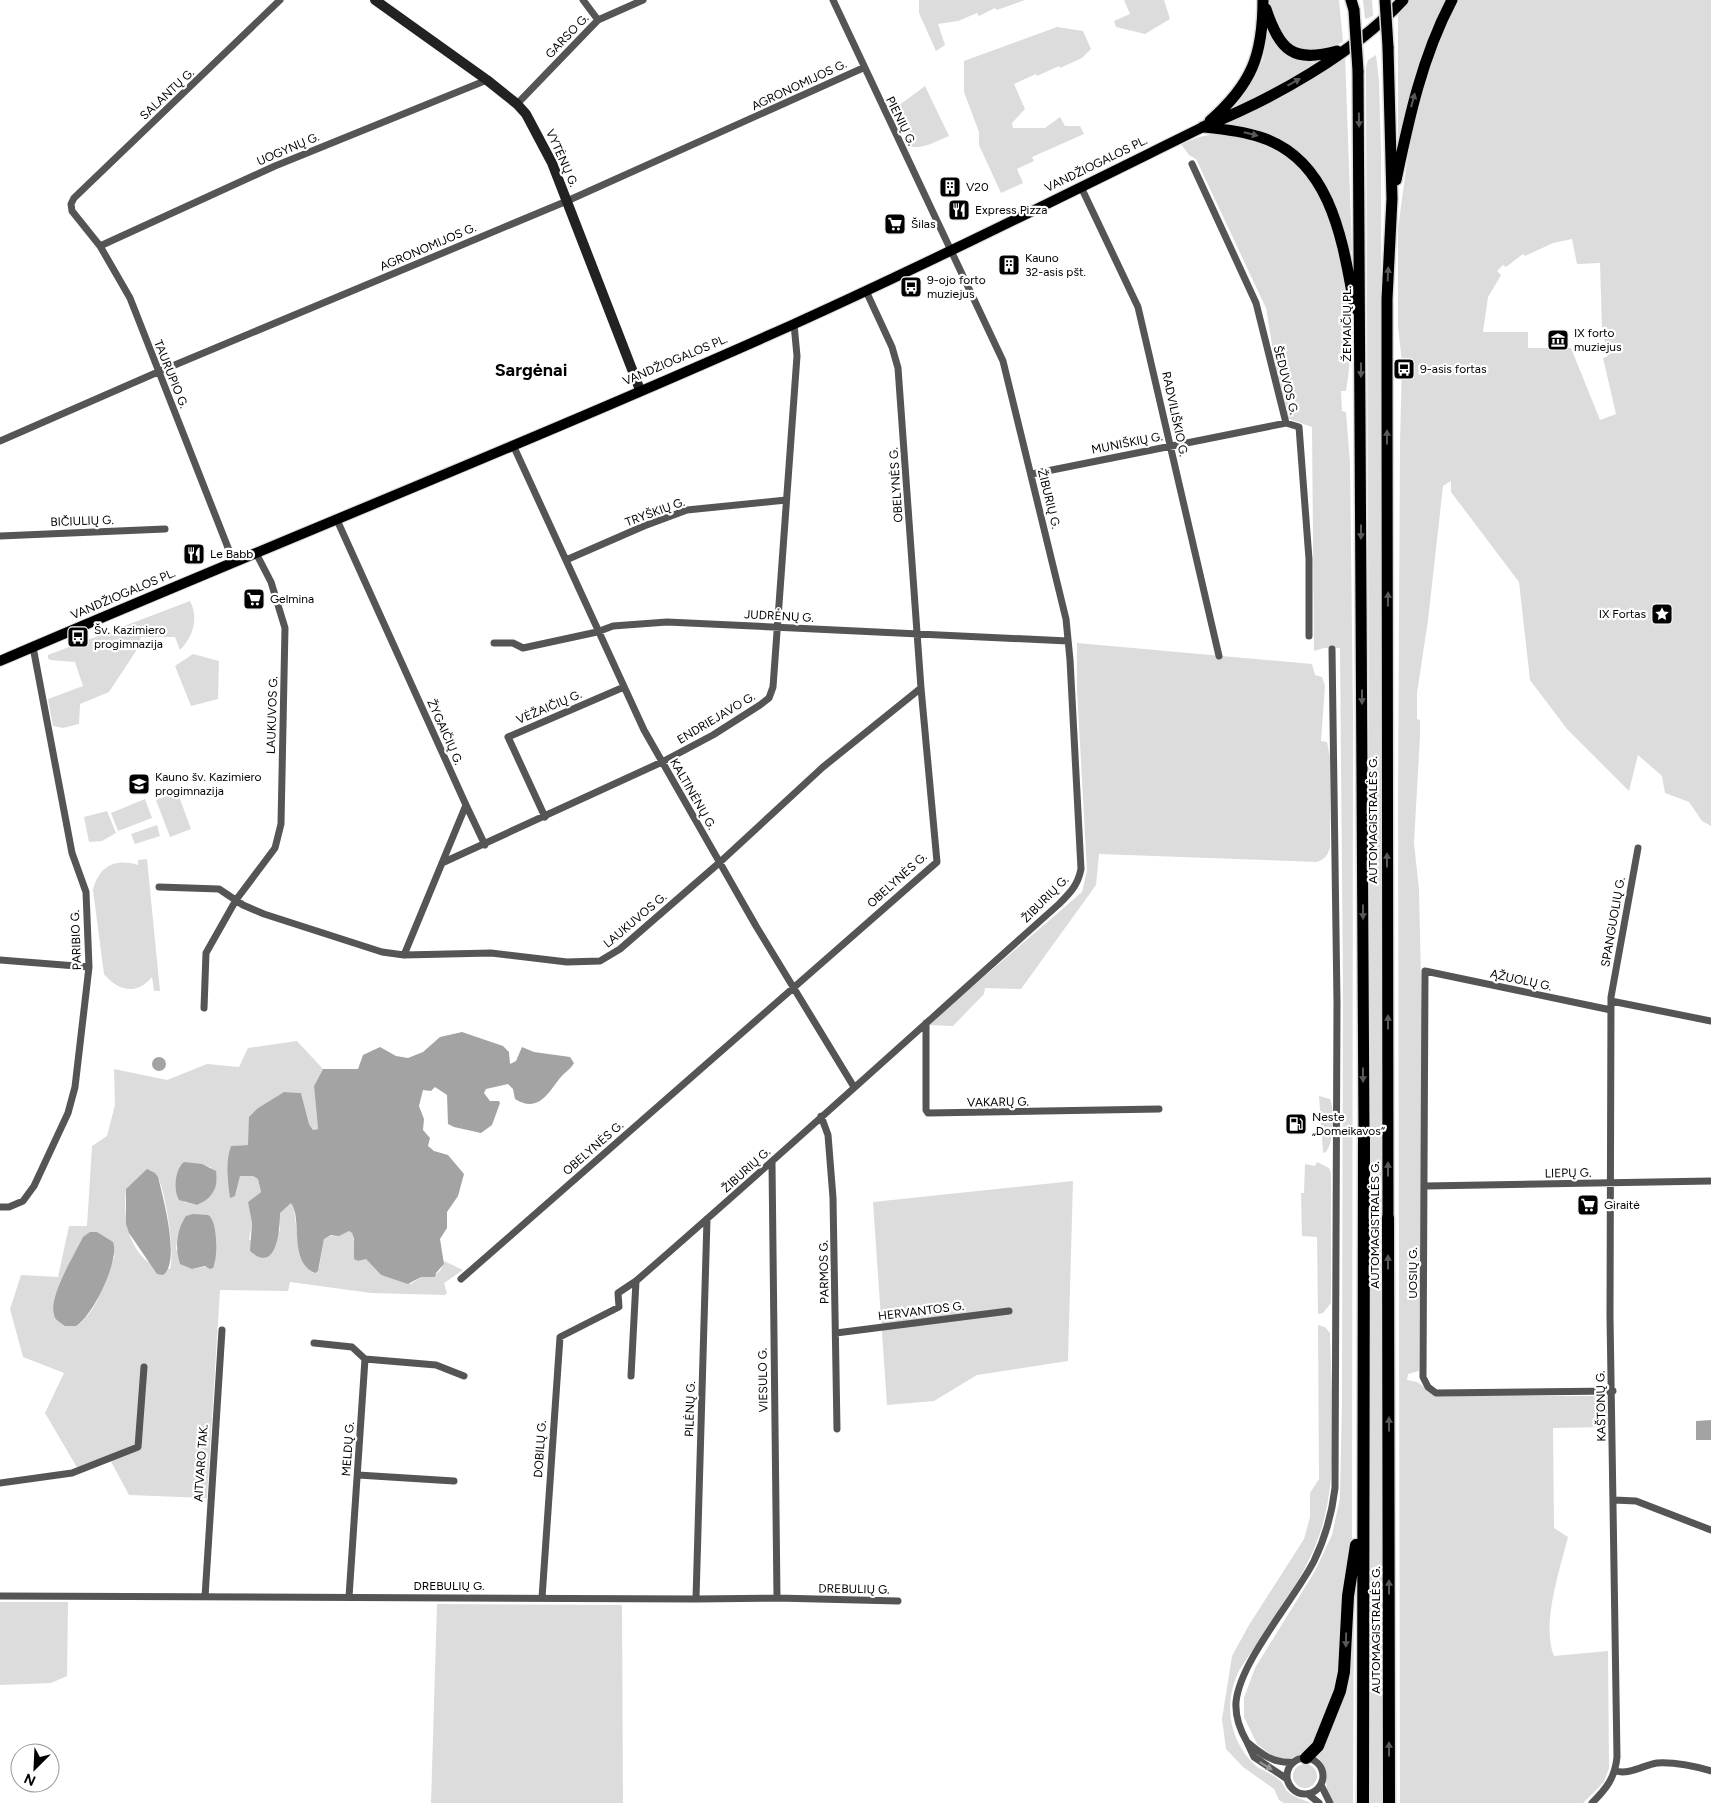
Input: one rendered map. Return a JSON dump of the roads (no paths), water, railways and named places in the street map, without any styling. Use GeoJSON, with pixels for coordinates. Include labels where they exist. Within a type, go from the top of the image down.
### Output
{"type":"FeatureCollection","features":[{"type":"Feature","properties":{"kind":"highway"},"geometry":{"type":"LineString","coordinates":[[1263,0],[1278,40],[1293,53],[1304,57],[1318,57],[1344,50]]}},
{"type":"Feature","properties":{"kind":"highway"},"geometry":{"type":"LineString","coordinates":[[1203,127],[1232,100],[1253,69],[1262,40],[1263,0]]}},
{"type":"Feature","properties":{"kind":"highway"},"geometry":{"type":"LineString","coordinates":[[1385,0],[1392,199]]}},
{"type":"Feature","properties":{"kind":"highway","name":"VANDŽIOGALOS PL."},"geometry":{"type":"LineString","coordinates":[[1203,127],[1234,115],[1293,83],[1344,50],[1385,18],[1403,0]]}},
{"type":"Feature","properties":{"kind":"highway"},"geometry":{"type":"LineString","coordinates":[[1392,199],[1418,81],[1452,0]]}},
{"type":"Feature","properties":{"kind":"highway","name":"ŽEMAIČIŲ PL."},"geometry":{"type":"LineString","coordinates":[[1352,3],[1358,71],[1362,649]]}},
{"type":"Feature","properties":{"kind":"highway"},"geometry":{"type":"LineString","coordinates":[[1203,127],[1239,131],[1274,143],[1298,159],[1317,181],[1325,192],[1343,244],[1361,337]]}},
{"type":"Feature","properties":{"kind":"highway","name":"AUTOMAGISTRALĖS G."},"geometry":{"type":"LineString","coordinates":[[1389,1803],[1387,299],[1392,199]]}},
{"type":"Feature","properties":{"kind":"highway","name":"AUTOMAGISTRALĖS G."},"geometry":{"type":"LineString","coordinates":[[1362,649],[1364,1803]]}},
{"type":"Feature","properties":{"kind":"highway"},"geometry":{"type":"LineString","coordinates":[[1306,1758],[1318,1746],[1334,1710],[1344,1672],[1348,1596],[1355,1556],[1358,1314],[1363,1296]]}},
{"type":"Feature","properties":{"kind":"main road","name":"VYTĖNŲ G."},"geometry":{"type":"LineString","coordinates":[[375,0],[518,104],[534,127],[566,201],[640,390]]}},
{"type":"Feature","properties":{"kind":"main road","name":"VANDŽIOGALOS PL."},"geometry":{"type":"LineString","coordinates":[[0,661],[337,520],[794,324],[951,251],[1203,127]]}},
{"type":"Feature","properties":{"kind":"street","name":"SALANTŲ G."},"geometry":{"type":"LineString","coordinates":[[71,204],[74,198],[280,0]]}},
{"type":"Feature","properties":{"kind":"street"},"geometry":{"type":"LineString","coordinates":[[584,0],[598,20]]}},
{"type":"Feature","properties":{"kind":"street","name":"GARSO G."},"geometry":{"type":"LineString","coordinates":[[518,104],[598,20],[643,0]]}},
{"type":"Feature","properties":{"kind":"street","name":"PIENIŲ G."},"geometry":{"type":"LineString","coordinates":[[833,0],[863,68],[951,251]]}},
{"type":"Feature","properties":{"kind":"street","name":"AGRONOMIJOS G."},"geometry":{"type":"LineString","coordinates":[[0,441],[158,372],[566,201],[863,68]]}},
{"type":"Feature","properties":{"kind":"street","name":"UOGYNŲ G."},"geometry":{"type":"LineString","coordinates":[[100,246],[276,166],[487,80]]}},
{"type":"Feature","properties":{"kind":"street","name":"ŠEDUVOS G."},"geometry":{"type":"LineString","coordinates":[[1192,164],[1256,303],[1286,423],[1299,427],[1309,559],[1309,636]]}},
{"type":"Feature","properties":{"kind":"street","name":"RADVILIŠKIO G."},"geometry":{"type":"LineString","coordinates":[[1081,187],[1138,307],[1219,656]]}},
{"type":"Feature","properties":{"kind":"street","name":"TAURUPIO G."},"geometry":{"type":"LineString","coordinates":[[71,204],[72,211],[100,246],[130,298],[234,563]]}},
{"type":"Feature","properties":{"kind":"street","name":"ŽIBURIŲ G."},"geometry":{"type":"LineString","coordinates":[[592,1322],[619,1307],[618,1293],[636,1281],[772,1163],[821,1116],[1059,904],[1074,890],[1079,880],[1081,869],[1068,641],[1062,597],[1003,362],[951,251]]}},
{"type":"Feature","properties":{"kind":"street","name":"OBELYNĖS G."},"geometry":{"type":"LineString","coordinates":[[461,1278],[936,862],[921,688],[898,368],[892,347],[866,291]]}},
{"type":"Feature","properties":{"kind":"street","name":"ENDRIEJAVO G."},"geometry":{"type":"LineString","coordinates":[[442,863],[485,845],[662,762],[713,735],[769,698],[773,687],[798,356],[794,324]]}},
{"type":"Feature","properties":{"kind":"street","name":"MUNIŠKIŲ G."},"geometry":{"type":"LineString","coordinates":[[1032,474],[1286,423]]}},
{"type":"Feature","properties":{"kind":"street","name":"KALTINĖNŲ G."},"geometry":{"type":"LineString","coordinates":[[512,445],[566,560],[597,632],[662,762],[792,987],[854,1087]]}},
{"type":"Feature","properties":{"kind":"street","name":"TRYŠKIŲ G."},"geometry":{"type":"LineString","coordinates":[[566,560],[644,526],[687,510],[786,500]]}},
{"type":"Feature","properties":{"kind":"street","name":"ŽYGAIČIŲ G."},"geometry":{"type":"LineString","coordinates":[[337,520],[485,845]]}},
{"type":"Feature","properties":{"kind":"street","name":"BIČIULIŲ G."},"geometry":{"type":"LineString","coordinates":[[0,536],[165,529]]}},
{"type":"Feature","properties":{"kind":"street","name":"LAUKUVOS G."},"geometry":{"type":"LineString","coordinates":[[204,1008],[206,953],[236,900],[275,848],[282,815],[285,628],[271,582],[256,553]]}},
{"type":"Feature","properties":{"kind":"street","name":"JUDRĖNŲ G."},"geometry":{"type":"LineString","coordinates":[[494,643],[513,643],[523,648],[597,632],[612,626],[644,622],[1068,641]]}},
{"type":"Feature","properties":{"kind":"street","name":"PARIBIO G."},"geometry":{"type":"LineString","coordinates":[[0,1207],[17,1205],[23,1201],[34,1186],[68,1112],[75,1087],[89,968],[86,892],[72,852],[33,647]]}},
{"type":"Feature","properties":{"kind":"street"},"geometry":{"type":"LineString","coordinates":[[1287,1779],[1254,1757],[1236,1714],[1239,1688],[1252,1661],[1313,1562],[1328,1527],[1335,1488],[1337,983],[1332,649]]}},
{"type":"Feature","properties":{"kind":"street","name":"VĖŽAIČIŲ G."},"geometry":{"type":"LineString","coordinates":[[545,817],[508,737],[624,687]]}},
{"type":"Feature","properties":{"kind":"street","name":"LAUKUVOS G."},"geometry":{"type":"LineString","coordinates":[[159,887],[209,887],[226,892],[236,900],[266,914],[382,952],[404,954],[491,953],[567,962],[600,961],[620,949],[719,863],[823,767],[921,688]]}},
{"type":"Feature","properties":{"kind":"street"},"geometry":{"type":"LineString","coordinates":[[404,954],[466,805]]}},
{"type":"Feature","properties":{"kind":"street","name":"SPANGUOLIŲ G."},"geometry":{"type":"LineString","coordinates":[[1611,1001],[1638,848]]}},
{"type":"Feature","properties":{"kind":"street"},"geometry":{"type":"LineString","coordinates":[[0,960],[89,968]]}},
{"type":"Feature","properties":{"kind":"street","name":"ĄŽUOLŲ G."},"geometry":{"type":"LineString","coordinates":[[1426,971],[1611,1010]]}},
{"type":"Feature","properties":{"kind":"street","name":"UOSIŲ G."},"geometry":{"type":"LineString","coordinates":[[1426,971],[1423,1377],[1428,1387],[1436,1393],[1613,1392]]}},
{"type":"Feature","properties":{"kind":"street"},"geometry":{"type":"LineString","coordinates":[[1611,1001],[1711,1021]]}},
{"type":"Feature","properties":{"kind":"street","name":"KAŠTONŲ G."},"geometry":{"type":"LineString","coordinates":[[1611,1001],[1609,1184],[1613,1392],[1616,1771]]}},
{"type":"Feature","properties":{"kind":"street","name":"VAKARŲ G."},"geometry":{"type":"LineString","coordinates":[[926,1023],[926,1110],[928,1113],[1159,1109]]}},
{"type":"Feature","properties":{"kind":"street","name":"PARMOS G."},"geometry":{"type":"LineString","coordinates":[[821,1116],[828,1135],[832,1189],[837,1429]]}},
{"type":"Feature","properties":{"kind":"street","name":"VIESULO G."},"geometry":{"type":"LineString","coordinates":[[772,1163],[777,1598]]}},
{"type":"Feature","properties":{"kind":"street","name":"LIEPŲ G."},"geometry":{"type":"LineString","coordinates":[[1425,1186],[1711,1181]]}},
{"type":"Feature","properties":{"kind":"street","name":"PILĖNŲ G."},"geometry":{"type":"LineString","coordinates":[[696,1599],[707,1220]]}},
{"type":"Feature","properties":{"kind":"street"},"geometry":{"type":"LineString","coordinates":[[631,1376],[636,1281]]}},
{"type":"Feature","properties":{"kind":"street","name":"HERVANTOS G."},"geometry":{"type":"LineString","coordinates":[[836,1333],[1009,1311]]}},
{"type":"Feature","properties":{"kind":"street","name":"DOBILŲ G."},"geometry":{"type":"LineString","coordinates":[[542,1598],[558,1344],[560,1337],[566,1332],[592,1322]]}},
{"type":"Feature","properties":{"kind":"street","name":"AITVARO TAK."},"geometry":{"type":"LineString","coordinates":[[205,1597],[222,1330]]}},
{"type":"Feature","properties":{"kind":"street"},"geometry":{"type":"LineString","coordinates":[[314,1343],[345,1345],[357,1351],[365,1359],[436,1365],[464,1376]]}},
{"type":"Feature","properties":{"kind":"street","name":"MELDŲ G."},"geometry":{"type":"LineString","coordinates":[[349,1597],[365,1359]]}},
{"type":"Feature","properties":{"kind":"street"},"geometry":{"type":"LineString","coordinates":[[0,1483],[72,1474],[138,1447],[144,1368]]}},
{"type":"Feature","properties":{"kind":"street"},"geometry":{"type":"LineString","coordinates":[[358,1475],[454,1481]]}},
{"type":"Feature","properties":{"kind":"street"},"geometry":{"type":"LineString","coordinates":[[1614,1500],[1636,1501],[1711,1530]]}},
{"type":"Feature","properties":{"kind":"street","name":"DREBULIŲ G."},"geometry":{"type":"LineString","coordinates":[[0,1596],[777,1598],[898,1601]]}},
{"type":"Feature","properties":{"kind":"street"},"geometry":{"type":"LineString","coordinates":[[1247,1742],[1268,1758],[1284,1763],[1306,1758],[1320,1765],[1324,1776],[1321,1785],[1317,1790],[1308,1794]]}},
{"type":"Feature","properties":{"kind":"street"},"geometry":{"type":"LineString","coordinates":[[1293,1762],[1288,1770],[1287,1779],[1291,1789],[1308,1794],[1319,1803]]}},
{"type":"Feature","properties":{"kind":"street"},"geometry":{"type":"LineString","coordinates":[[1592,1803],[1609,1784],[1616,1771],[1624,1772],[1649,1765],[1666,1763],[1711,1769]]}},
{"type":"Feature","properties":{"kind":"street"},"geometry":{"type":"LineString","coordinates":[[1321,1785],[1330,1803]]}},
{"type":"Feature","properties":{"kind":"place","name":"V20"},"geometry":{"type":"Point","coordinates":[950,187]}},
{"type":"Feature","properties":{"kind":"place","name":"Express Pizza"},"geometry":{"type":"Point","coordinates":[959,210]}},
{"type":"Feature","properties":{"kind":"place","name":"Šilas"},"geometry":{"type":"Point","coordinates":[895,224]}},
{"type":"Feature","properties":{"kind":"place","name":"Kauno 32-asis pšt."},"geometry":{"type":"Point","coordinates":[1009,265]}},
{"type":"Feature","properties":{"kind":"place","name":"9-ojo forto muziejus"},"geometry":{"type":"Point","coordinates":[911,287]}},
{"type":"Feature","properties":{"kind":"place","name":"IX forto muziejus"},"geometry":{"type":"Point","coordinates":[1558,340]}},
{"type":"Feature","properties":{"kind":"place","name":"9-asis fortas"},"geometry":{"type":"Point","coordinates":[1404,369]}},
{"type":"Feature","properties":{"kind":"place","name":"Le Babb"},"geometry":{"type":"Point","coordinates":[194,554]}},
{"type":"Feature","properties":{"kind":"place","name":"Gelmina"},"geometry":{"type":"Point","coordinates":[254,599]}},
{"type":"Feature","properties":{"kind":"place","name":"IX Fortas"},"geometry":{"type":"Point","coordinates":[1662,614]}},
{"type":"Feature","properties":{"kind":"place","name":"Šv. Kazimiero progimnazija"},"geometry":{"type":"Point","coordinates":[78,637]}},
{"type":"Feature","properties":{"kind":"place","name":"Kauno šv. Kazimiero progimnazija"},"geometry":{"type":"Point","coordinates":[139,784]}},
{"type":"Feature","properties":{"kind":"place","name":"Neste „Domeikavos“"},"geometry":{"type":"Point","coordinates":[1296,1124]}},
{"type":"Feature","properties":{"kind":"place","name":"Giraitė"},"geometry":{"type":"Point","coordinates":[1588,1205]}},
{"type":"Feature","properties":{"kind":"district","name":"Sargėnai"},"geometry":{"type":"Point","coordinates":[531,370]}}]}
